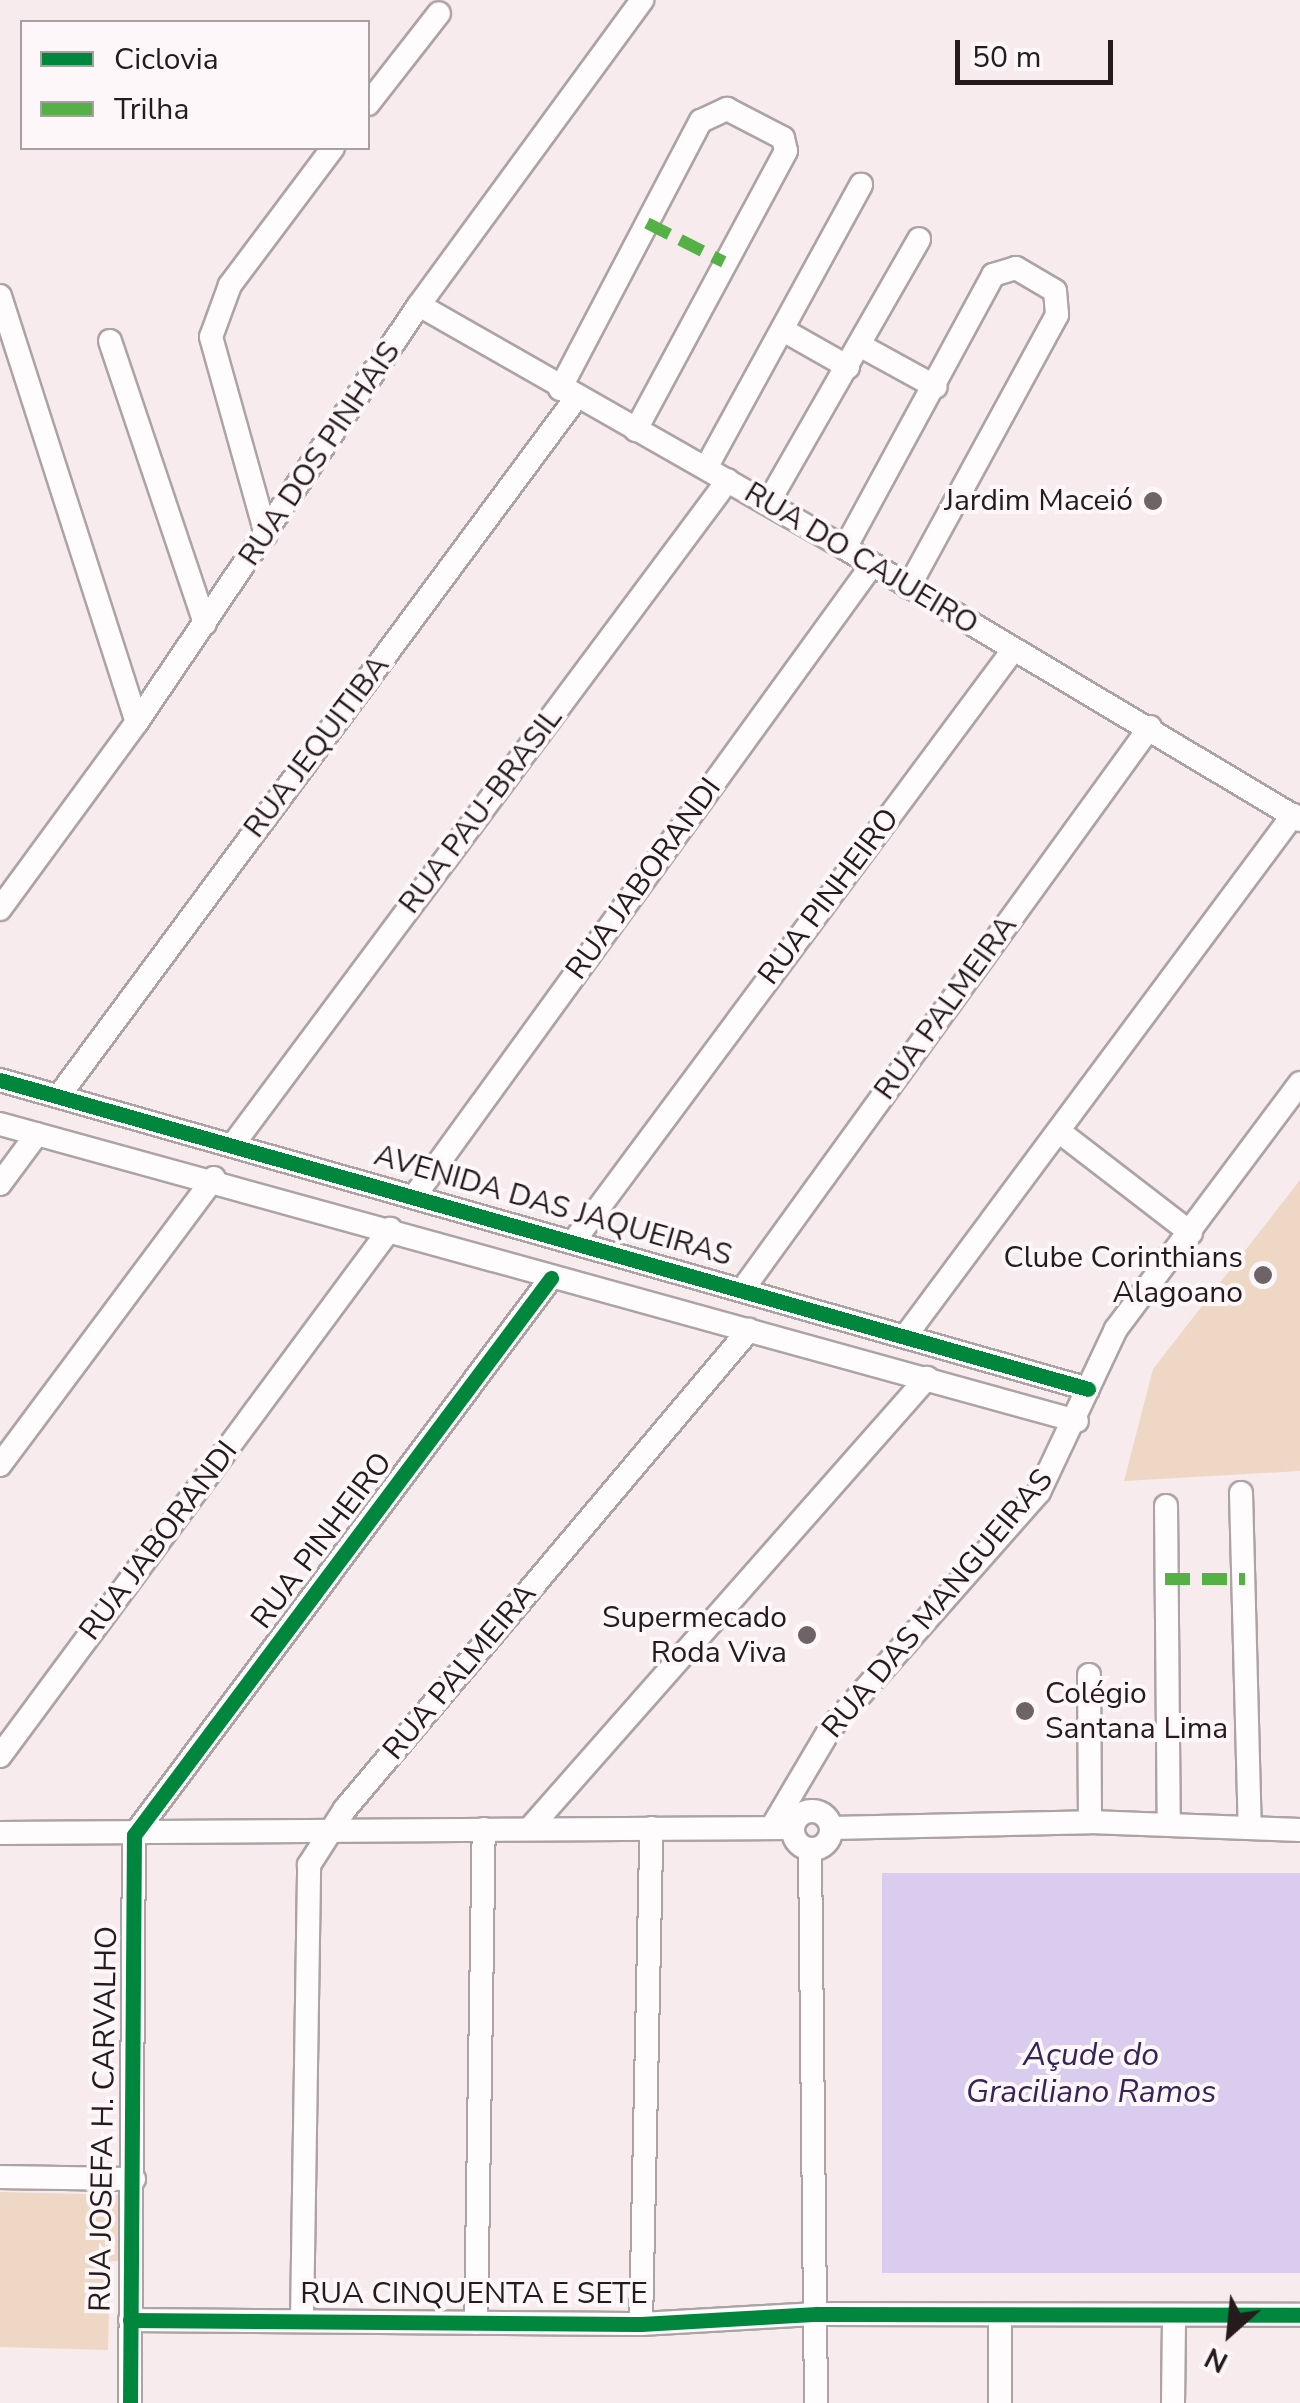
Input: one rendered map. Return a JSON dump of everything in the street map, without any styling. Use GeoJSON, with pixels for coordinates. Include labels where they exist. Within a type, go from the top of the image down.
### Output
{"type":"FeatureCollection","features":[{"type":"Feature","properties":{"kind":"street","name":"RUA DOS PINHAIS"},"geometry":{"type":"LineString","coordinates":[[0,909],[137,722],[419,305],[642,0]]}},
{"type":"Feature","properties":{"kind":"street"},"geometry":{"type":"LineString","coordinates":[[370,101],[439,13]]}},
{"type":"Feature","properties":{"kind":"street","name":"RUA JEQUITIBA"},"geometry":{"type":"LineString","coordinates":[[59,1096],[568,393],[701,121],[726,109],[783,138],[779,164],[636,430]]}},
{"type":"Feature","properties":{"kind":"street"},"geometry":{"type":"LineString","coordinates":[[266,534],[213,363],[211,337],[230,285],[332,150]]}},
{"type":"Feature","properties":{"kind":"street"},"geometry":{"type":"LineString","coordinates":[[706,468],[861,186]]}},
{"type":"Feature","properties":{"kind":"street"},"geometry":{"type":"LineString","coordinates":[[768,503],[919,239]]}},
{"type":"Feature","properties":{"kind":"street"},"geometry":{"type":"LineString","coordinates":[[845,548],[1000,269],[1016,268],[1055,291],[1057,315],[909,587]]}},
{"type":"Feature","properties":{"kind":"street"},"geometry":{"type":"LineString","coordinates":[[0,296],[137,722]]}},
{"type":"Feature","properties":{"kind":"street","name":"RUA DO CAJUEIRO"},"geometry":{"type":"LineString","coordinates":[[419,305],[845,548],[1296,818]]}},
{"type":"Feature","properties":{"kind":"street"},"geometry":{"type":"LineString","coordinates":[[783,330],[848,367]]}},
{"type":"Feature","properties":{"kind":"street"},"geometry":{"type":"LineString","coordinates":[[110,341],[205,623]]}},
{"type":"Feature","properties":{"kind":"street"},"geometry":{"type":"LineString","coordinates":[[861,346],[936,387]]}},
{"type":"Feature","properties":{"kind":"street","name":"RUA PAU-BRASIL"},"geometry":{"type":"LineString","coordinates":[[234,1142],[728,480]]}},
{"type":"Feature","properties":{"kind":"street","name":"RUA JABORANDI"},"geometry":{"type":"LineString","coordinates":[[416,1194],[872,565]]}},
{"type":"Feature","properties":{"kind":"street","name":"RUA PINHEIRO"},"geometry":{"type":"LineString","coordinates":[[574,1241],[1013,650]]}},
{"type":"Feature","properties":{"kind":"street","name":"RUA PALMEIRA"},"geometry":{"type":"LineString","coordinates":[[743,1289],[1150,728]]}},
{"type":"Feature","properties":{"kind":"street"},"geometry":{"type":"LineString","coordinates":[[906,1334],[1296,818]]}},
{"type":"Feature","properties":{"kind":"street","name":"AVENIDA DAS JAQUEIRAS"},"geometry":{"type":"LineString","coordinates":[[0,1080],[234,1142],[906,1334],[1088,1390]]}},
{"type":"Feature","properties":{"kind":"street","name":"RUA DAS MANGUEIRAS"},"geometry":{"type":"LineString","coordinates":[[782,1827],[830,1729],[1040,1492],[1077,1421],[1116,1329],[1300,1084]]}},
{"type":"Feature","properties":{"kind":"street"},"geometry":{"type":"LineString","coordinates":[[0,1124],[214,1178],[551,1278],[1077,1421]]}},
{"type":"Feature","properties":{"kind":"street"},"geometry":{"type":"LineString","coordinates":[[1061,1133],[1190,1233]]}},
{"type":"Feature","properties":{"kind":"street"},"geometry":{"type":"LineString","coordinates":[[0,1184],[37,1134]]}},
{"type":"Feature","properties":{"kind":"street"},"geometry":{"type":"LineString","coordinates":[[339,1214],[340,1173]]}},
{"type":"Feature","properties":{"kind":"street"},"geometry":{"type":"LineString","coordinates":[[0,1465],[214,1178]]}},
{"type":"Feature","properties":{"kind":"street","name":"RUA JABORANDI"},"geometry":{"type":"LineString","coordinates":[[0,1756],[390,1230]]}},
{"type":"Feature","properties":{"kind":"street","name":"RUA PINHEIRO"},"geometry":{"type":"LineString","coordinates":[[134,1835],[551,1278]]}},
{"type":"Feature","properties":{"kind":"street","name":"RUA PALMEIRA"},"geometry":{"type":"LineString","coordinates":[[302,2320],[309,1866],[329,1833],[749,1330]]}},
{"type":"Feature","properties":{"kind":"street"},"geometry":{"type":"LineString","coordinates":[[531,1828],[928,1378]]}},
{"type":"Feature","properties":{"kind":"street"},"geometry":{"type":"LineString","coordinates":[[1241,1494],[1250,1828]]}},
{"type":"Feature","properties":{"kind":"street"},"geometry":{"type":"LineString","coordinates":[[1166,1506],[1169,1824]]}},
{"type":"Feature","properties":{"kind":"street"},"geometry":{"type":"LineString","coordinates":[[1089,1675],[1090,1822]]}},
{"type":"Feature","properties":{"kind":"street"},"geometry":{"type":"LineString","coordinates":[[0,1833],[134,1835],[782,1827],[797,1817],[818,1811],[832,1828]]}},
{"type":"Feature","properties":{"kind":"street"},"geometry":{"type":"LineString","coordinates":[[832,1828],[1090,1822],[1300,1830]]}},
{"type":"Feature","properties":{"kind":"street"},"geometry":{"type":"LineString","coordinates":[[782,1827],[800,1846],[810,1850],[822,1848],[832,1828]]}},
{"type":"Feature","properties":{"kind":"street"},"geometry":{"type":"LineString","coordinates":[[641,2324],[650,1828]]}},
{"type":"Feature","properties":{"kind":"street"},"geometry":{"type":"LineString","coordinates":[[476,2323],[484,1829]]}},
{"type":"Feature","properties":{"kind":"street","name":"RUA JOSEFA H. CARVALHO"},"geometry":{"type":"LineString","coordinates":[[130,2403],[134,1835]]}},
{"type":"Feature","properties":{"kind":"street"},"geometry":{"type":"LineString","coordinates":[[810,1850],[816,2403]]}},
{"type":"Feature","properties":{"kind":"street"},"geometry":{"type":"LineString","coordinates":[[0,2178],[134,2180]]}},
{"type":"Feature","properties":{"kind":"street","name":"RUA CINQUENTA E SETE"},"geometry":{"type":"LineString","coordinates":[[130,2320],[641,2324],[817,2314],[1300,2315]]}},
{"type":"Feature","properties":{"kind":"street"},"geometry":{"type":"LineString","coordinates":[[1174,2315],[1174,2403]]}},
{"type":"Feature","properties":{"kind":"street"},"geometry":{"type":"LineString","coordinates":[[1000,2316],[1000,2403]]}},
{"type":"Feature","properties":{"kind":"shaded area","name":"Clube Corinthians Alagoano"},"geometry":{"type":"Polygon","coordinates":[[[1300,1180],[1300,1471],[1124,1481],[1153,1369],[1300,1180]]]}},
{"type":"Feature","properties":{"kind":"shaded area"},"geometry":{"type":"Polygon","coordinates":[[[0,2192],[127,2195],[129,2261],[110,2261],[108,2350],[0,2347],[0,2192]]]}},
{"type":"Feature","properties":{"kind":"water","name":"Açude do Graciliano Ramos"},"geometry":{"type":"Polygon","coordinates":[[[882,1873],[1300,1873],[1300,2273],[882,2273],[882,1873]]]}},
{"type":"Feature","properties":{"kind":"marked path"},"geometry":{"type":"LineString","coordinates":[[647,223],[724,262]]}},
{"type":"Feature","properties":{"kind":"marked path"},"geometry":{"type":"LineString","coordinates":[[1165,1579],[1245,1579]]}},
{"type":"Feature","properties":{"kind":"cycle path"},"geometry":{"type":"LineString","coordinates":[[0,1080],[1088,1389]]}},
{"type":"Feature","properties":{"kind":"cycle path"},"geometry":{"type":"LineString","coordinates":[[130,2403],[134,1835],[551,1278]]}},
{"type":"Feature","properties":{"kind":"cycle path"},"geometry":{"type":"LineString","coordinates":[[130,2320],[641,2324],[817,2314],[1300,2315]]}},
{"type":"Feature","properties":{"kind":"place","name":"Jardim Maceió"},"geometry":{"type":"Point","coordinates":[1153,501]}},
{"type":"Feature","properties":{"kind":"place","name":"Clube Corinthians Alagoano"},"geometry":{"type":"Point","coordinates":[1263,1275]}},
{"type":"Feature","properties":{"kind":"place","name":"Supermecado Roda Viva"},"geometry":{"type":"Point","coordinates":[807,1635]}},
{"type":"Feature","properties":{"kind":"place","name":"Colégio Santana Lima"},"geometry":{"type":"Point","coordinates":[1025,1711]}}]}
